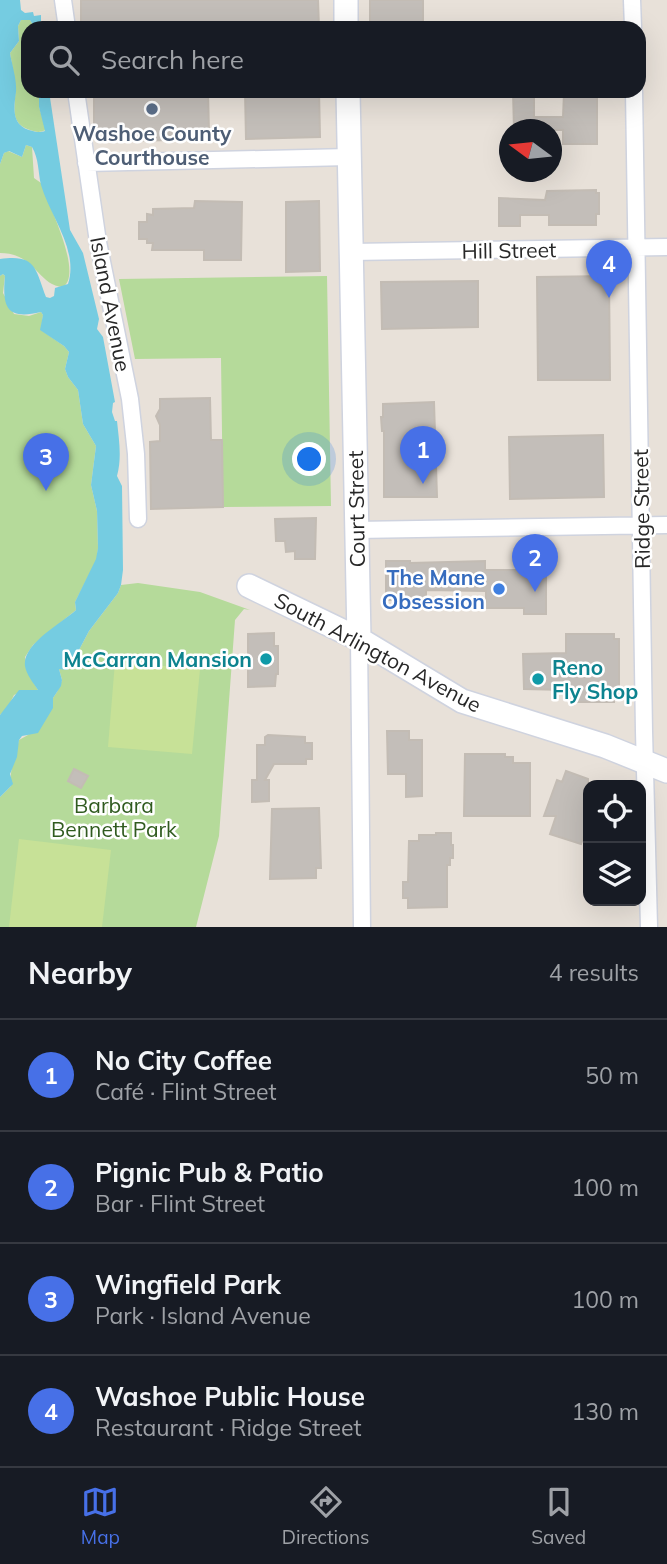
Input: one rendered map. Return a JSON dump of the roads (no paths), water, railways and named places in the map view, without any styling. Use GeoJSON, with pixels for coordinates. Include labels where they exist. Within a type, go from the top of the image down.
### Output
{"type":"FeatureCollection","features":[{"type":"Feature","properties":{"kind":"street"},"geometry":{"type":"LineString","coordinates":[[64,0],[66,21]]}},
{"type":"Feature","properties":{"kind":"street"},"geometry":{"type":"LineString","coordinates":[[346,0],[346,21]]}},
{"type":"Feature","properties":{"kind":"street"},"geometry":{"type":"LineString","coordinates":[[632,0],[633,21]]}},
{"type":"Feature","properties":{"kind":"street","name":"Island Avenue"},"geometry":{"type":"LineString","coordinates":[[77,98],[98,242],[130,399],[136,454],[138,519]]}},
{"type":"Feature","properties":{"kind":"street","name":"Court Street"},"geometry":{"type":"LineString","coordinates":[[348,98],[362,927]]}},
{"type":"Feature","properties":{"kind":"street","name":"Ridge Street"},"geometry":{"type":"LineString","coordinates":[[634,98],[649,927]]}},
{"type":"Feature","properties":{"kind":"street"},"geometry":{"type":"LineString","coordinates":[[86,163],[349,157]]}},
{"type":"Feature","properties":{"kind":"street","name":"Hill Street"},"geometry":{"type":"LineString","coordinates":[[351,252],[667,247]]}},
{"type":"Feature","properties":{"kind":"street"},"geometry":{"type":"LineString","coordinates":[[356,530],[667,525]]}},
{"type":"Feature","properties":{"kind":"street","name":"South Arlington Avenue"},"geometry":{"type":"LineString","coordinates":[[249,586],[359,639],[462,701],[592,741],[667,771]]}},
{"type":"Feature","properties":{"kind":"water"},"geometry":{"type":"Polygon","coordinates":[[[0,0],[20,0],[21,10],[25,13],[33,12],[34,16],[41,15],[41,21],[21,20],[18,26],[19,41],[10,53],[16,83],[14,109],[16,119],[23,127],[36,132],[45,131],[39,98],[50,98],[70,230],[83,253],[99,319],[97,329],[103,337],[115,402],[112,412],[117,421],[119,442],[117,476],[122,486],[123,570],[118,593],[89,631],[70,667],[67,670],[59,669],[61,686],[53,698],[53,708],[38,733],[22,736],[19,740],[17,757],[10,774],[13,784],[0,797],[0,715],[19,690],[38,690],[27,672],[26,658],[36,642],[76,610],[75,602],[96,559],[98,548],[97,511],[91,485],[96,446],[83,424],[78,390],[65,369],[69,352],[40,330],[43,315],[41,312],[21,314],[9,309],[5,296],[5,276],[0,276],[0,259],[27,261],[36,271],[46,297],[50,298],[54,296],[55,288],[68,284],[70,259],[67,246],[45,197],[32,147],[26,145],[22,157],[9,151],[4,153],[0,164],[0,0]]]}},
{"type":"Feature","properties":{"kind":"place","name":"Washoe County Courthouse"},"geometry":{"type":"Point","coordinates":[152,109]}},
{"type":"Feature","properties":{"kind":"place","name":"Washoe Public House"},"geometry":{"type":"Point","coordinates":[609,298]}},
{"type":"Feature","properties":{"kind":"place","name":"No City Coffee"},"geometry":{"type":"Point","coordinates":[423,484]}},
{"type":"Feature","properties":{"kind":"place","name":"Wingfield Park"},"geometry":{"type":"Point","coordinates":[46,491]}},
{"type":"Feature","properties":{"kind":"place","name":"The Mane Obsession"},"geometry":{"type":"Point","coordinates":[499,589]}},
{"type":"Feature","properties":{"kind":"place","name":"Pignic Pub & Patio"},"geometry":{"type":"Point","coordinates":[535,592]}},
{"type":"Feature","properties":{"kind":"place","name":"McCarran Mansion"},"geometry":{"type":"Point","coordinates":[266,659]}},
{"type":"Feature","properties":{"kind":"place","name":"Reno Fly Shop"},"geometry":{"type":"Point","coordinates":[538,679]}},
{"type":"Feature","properties":{"kind":"park label","name":"Barbara Bennett Park"},"geometry":{"type":"Point","coordinates":[114,817]}}]}
